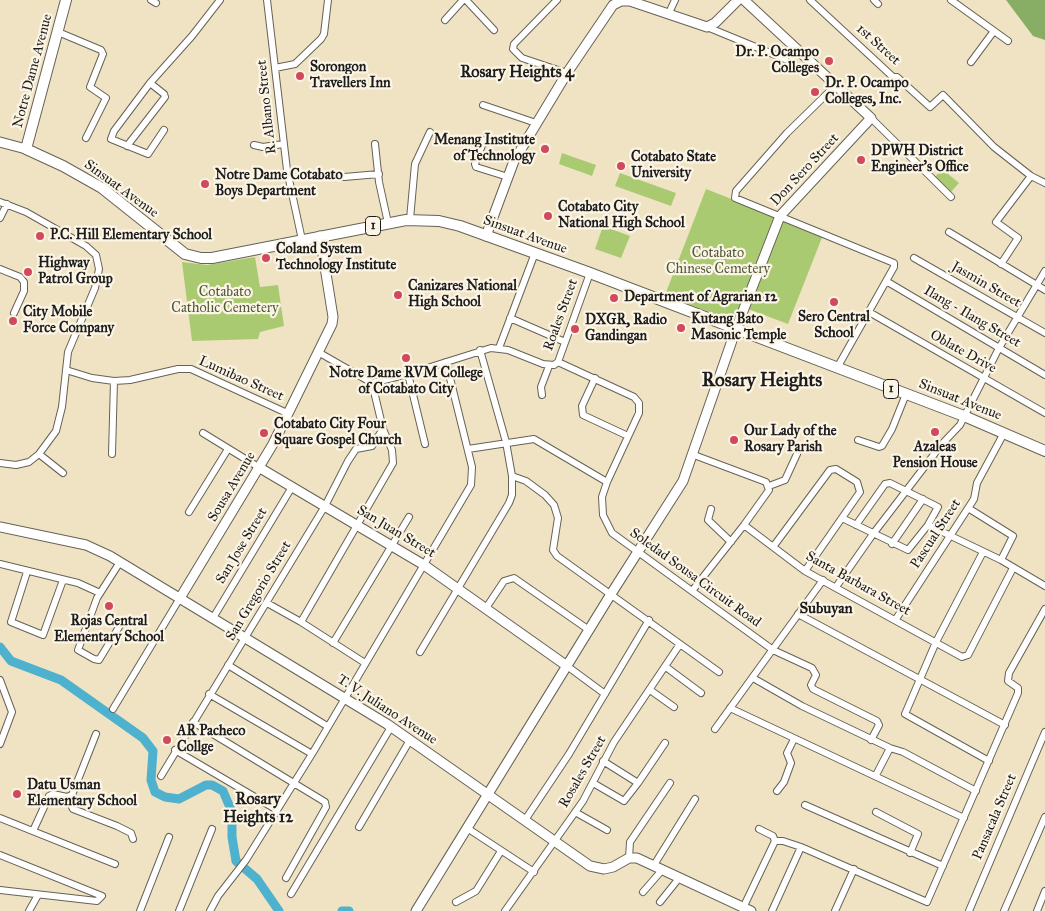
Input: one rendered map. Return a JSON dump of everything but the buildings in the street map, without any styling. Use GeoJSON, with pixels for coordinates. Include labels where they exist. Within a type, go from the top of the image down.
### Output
{"type":"FeatureCollection","features":[{"type":"Feature","properties":{"kind":"main road","name":"Notre Dame Avenue"},"geometry":{"type":"LineString","coordinates":[[26,149],[66,0]]}},
{"type":"Feature","properties":{"kind":"main road"},"geometry":{"type":"LineString","coordinates":[[486,236],[514,161],[567,73],[609,10],[617,2],[630,1],[707,27],[715,23],[738,0]]}},
{"type":"Feature","properties":{"kind":"main road"},"geometry":{"type":"LineString","coordinates":[[744,0],[871,118]]}},
{"type":"Feature","properties":{"kind":"main road","name":"Don Sero Street"},"geometry":{"type":"LineString","coordinates":[[416,911],[611,594],[683,481],[694,455],[736,329],[780,216],[871,118]]}},
{"type":"Feature","properties":{"kind":"main road","name":"Sinsuat Avenue"},"geometry":{"type":"LineString","coordinates":[[0,142],[26,149],[63,166],[102,188],[175,248],[192,257],[212,258],[410,219],[439,221],[590,273],[964,416],[1045,451]]}},
{"type":"Feature","properties":{"kind":"main road","name":"Sousa Avenue"},"geometry":{"type":"LineString","coordinates":[[180,598],[260,468],[289,414],[333,317],[320,236]]}},
{"type":"Feature","properties":{"kind":"main road","name":"San Juan Street"},"geometry":{"type":"LineString","coordinates":[[260,468],[424,565],[458,587],[567,666]]}},
{"type":"Feature","properties":{"kind":"main road","name":"T. V. Juliano Avenue"},"geometry":{"type":"LineString","coordinates":[[0,529],[86,545],[120,562],[391,727],[595,868],[612,867],[628,858]]}},
{"type":"Feature","properties":{"kind":"main road"},"geometry":{"type":"LineString","coordinates":[[628,858],[637,858],[654,865],[747,909]]}},
{"type":"Feature","properties":{"kind":"street"},"geometry":{"type":"LineString","coordinates":[[164,130],[148,154],[112,141],[111,136],[150,83],[192,36],[220,0]]}},
{"type":"Feature","properties":{"kind":"street","name":"R. Albano Street"},"geometry":{"type":"LineString","coordinates":[[267,0],[283,144],[302,240]]}},
{"type":"Feature","properties":{"kind":"street"},"geometry":{"type":"LineString","coordinates":[[275,68],[296,64],[321,39],[328,0]]}},
{"type":"Feature","properties":{"kind":"street"},"geometry":{"type":"LineString","coordinates":[[445,20],[465,0],[494,30]]}},
{"type":"Feature","properties":{"kind":"street"},"geometry":{"type":"LineString","coordinates":[[557,0],[514,44],[513,49],[522,58],[567,73]]}},
{"type":"Feature","properties":{"kind":"street"},"geometry":{"type":"LineString","coordinates":[[668,15],[675,0]]}},
{"type":"Feature","properties":{"kind":"street","name":"1st Street"},"geometry":{"type":"LineString","coordinates":[[810,0],[893,77],[897,78],[930,107],[944,96],[994,147],[1031,176]]}},
{"type":"Feature","properties":{"kind":"street"},"geometry":{"type":"LineString","coordinates":[[951,0],[1008,41]]}},
{"type":"Feature","properties":{"kind":"street"},"geometry":{"type":"LineString","coordinates":[[707,27],[785,59]]}},
{"type":"Feature","properties":{"kind":"street"},"geometry":{"type":"LineString","coordinates":[[971,62],[994,31]]}},
{"type":"Feature","properties":{"kind":"street"},"geometry":{"type":"LineString","coordinates":[[58,32],[101,50],[104,54],[90,87],[106,98],[86,138]]}},
{"type":"Feature","properties":{"kind":"street"},"geometry":{"type":"LineString","coordinates":[[127,146],[165,97],[164,94],[150,83]]}},
{"type":"Feature","properties":{"kind":"street"},"geometry":{"type":"LineString","coordinates":[[836,85],[787,133],[736,191],[735,198],[890,260],[894,267],[837,368]]}},
{"type":"Feature","properties":{"kind":"street"},"geometry":{"type":"LineString","coordinates":[[483,105],[536,123]]}},
{"type":"Feature","properties":{"kind":"street"},"geometry":{"type":"LineString","coordinates":[[871,118],[951,197]]}},
{"type":"Feature","properties":{"kind":"street"},"geometry":{"type":"LineString","coordinates":[[410,219],[415,164],[430,132]]}},
{"type":"Feature","properties":{"kind":"street"},"geometry":{"type":"LineString","coordinates":[[484,140],[475,164],[476,167],[508,177]]}},
{"type":"Feature","properties":{"kind":"street"},"geometry":{"type":"LineString","coordinates":[[254,145],[263,147],[283,144]]}},
{"type":"Feature","properties":{"kind":"street"},"geometry":{"type":"LineString","coordinates":[[375,144],[388,223]]}},
{"type":"Feature","properties":{"kind":"street"},"geometry":{"type":"LineString","coordinates":[[344,178],[379,174]]}},
{"type":"Feature","properties":{"kind":"street"},"geometry":{"type":"LineString","coordinates":[[1001,264],[1018,238],[996,222],[1031,176],[1045,183]]}},
{"type":"Feature","properties":{"kind":"street"},"geometry":{"type":"LineString","coordinates":[[0,218],[3,203],[86,246],[96,255],[98,261],[98,280],[71,342],[60,419],[56,431],[39,454],[26,464],[0,463]]}},
{"type":"Feature","properties":{"kind":"street"},"geometry":{"type":"LineString","coordinates":[[949,232],[1045,290]]}},
{"type":"Feature","properties":{"kind":"street"},"geometry":{"type":"LineString","coordinates":[[318,352],[372,383],[408,374],[480,350],[499,348],[535,253]]}},
{"type":"Feature","properties":{"kind":"street","name":"Jasmin Street"},"geometry":{"type":"LineString","coordinates":[[914,258],[1045,333]]}},
{"type":"Feature","properties":{"kind":"street"},"geometry":{"type":"LineString","coordinates":[[0,269],[20,277],[24,282],[24,290],[14,313]]}},
{"type":"Feature","properties":{"kind":"street"},"geometry":{"type":"LineString","coordinates":[[836,587],[873,534],[960,425],[1000,348],[1045,271]]}},
{"type":"Feature","properties":{"kind":"street","name":"Roales Street"},"geometry":{"type":"LineString","coordinates":[[542,395],[541,387],[565,342],[590,273]]}},
{"type":"Feature","properties":{"kind":"street","name":"Ilang - Ilang Street"},"geometry":{"type":"LineString","coordinates":[[886,282],[1045,374]]}},
{"type":"Feature","properties":{"kind":"street","name":"Oblate Drive"},"geometry":{"type":"LineString","coordinates":[[868,312],[1045,413]]}},
{"type":"Feature","properties":{"kind":"street"},"geometry":{"type":"LineString","coordinates":[[510,318],[565,342]]}},
{"type":"Feature","properties":{"kind":"street","name":"Soledad Sousa Circuit Road"},"geometry":{"type":"LineString","coordinates":[[499,348],[595,378],[634,397],[639,403],[638,413],[606,482],[602,506],[608,526],[619,539],[773,650],[814,669],[816,674],[811,685],[813,689],[877,721],[879,725],[872,740]]}},
{"type":"Feature","properties":{"kind":"street"},"geometry":{"type":"LineString","coordinates":[[420,652],[509,503],[512,476],[506,442],[480,350]]}},
{"type":"Feature","properties":{"kind":"street"},"geometry":{"type":"LineString","coordinates":[[210,911],[234,874],[246,860],[312,754],[364,663],[471,485],[472,467],[446,362]]}},
{"type":"Feature","properties":{"kind":"street","name":"Lumibao Street"},"geometry":{"type":"LineString","coordinates":[[66,370],[114,382],[178,370],[191,370],[289,414]]}},
{"type":"Feature","properties":{"kind":"street"},"geometry":{"type":"LineString","coordinates":[[408,374],[425,444]]}},
{"type":"Feature","properties":{"kind":"street"},"geometry":{"type":"LineString","coordinates":[[595,378],[582,406],[582,413],[585,417],[628,436]]}},
{"type":"Feature","properties":{"kind":"street"},"geometry":{"type":"LineString","coordinates":[[112,454],[114,382]]}},
{"type":"Feature","properties":{"kind":"street"},"geometry":{"type":"LineString","coordinates":[[300,622],[393,463],[392,450],[383,429],[372,383]]}},
{"type":"Feature","properties":{"kind":"street"},"geometry":{"type":"LineString","coordinates":[[858,440],[879,447],[882,446],[892,429],[906,394]]}},
{"type":"Feature","properties":{"kind":"street","name":"San Gregorio Street"},"geometry":{"type":"LineString","coordinates":[[161,776],[209,694],[325,506],[354,451],[372,446],[383,429]]}},
{"type":"Feature","properties":{"kind":"street","name":"San Juan Street"},"geometry":{"type":"LineString","coordinates":[[203,433],[260,468]]}},
{"type":"Feature","properties":{"kind":"street","name":"Pascual Street"},"geometry":{"type":"LineString","coordinates":[[896,619],[968,508],[977,492],[977,483],[1004,433]]}},
{"type":"Feature","properties":{"kind":"street"},"geometry":{"type":"LineString","coordinates":[[468,449],[534,439],[606,482]]}},
{"type":"Feature","properties":{"kind":"street"},"geometry":{"type":"LineString","coordinates":[[189,512],[228,449]]}},
{"type":"Feature","properties":{"kind":"street"},"geometry":{"type":"LineString","coordinates":[[39,454],[63,473]]}},
{"type":"Feature","properties":{"kind":"street"},"geometry":{"type":"LineString","coordinates":[[769,486],[785,480],[797,454]]}},
{"type":"Feature","properties":{"kind":"street"},"geometry":{"type":"LineString","coordinates":[[694,455],[758,479],[769,486]]}},
{"type":"Feature","properties":{"kind":"street"},"geometry":{"type":"LineString","coordinates":[[773,547],[830,470],[836,469],[857,482],[860,492],[805,571]]}},
{"type":"Feature","properties":{"kind":"street"},"geometry":{"type":"LineString","coordinates":[[512,476],[526,481],[545,495],[554,505],[558,518],[553,550],[557,556],[649,620],[719,672]]}},
{"type":"Feature","properties":{"kind":"street"},"geometry":{"type":"LineString","coordinates":[[842,518],[892,544],[908,550],[928,525],[938,507],[890,483],[885,484],[856,525]]}},
{"type":"Feature","properties":{"kind":"street"},"geometry":{"type":"LineString","coordinates":[[692,591],[767,495],[769,486]]}},
{"type":"Feature","properties":{"kind":"street","name":"San Jose Street"},"geometry":{"type":"LineString","coordinates":[[213,618],[292,487]]}},
{"type":"Feature","properties":{"kind":"street"},"geometry":{"type":"LineString","coordinates":[[892,544],[924,499]]}},
{"type":"Feature","properties":{"kind":"street"},"geometry":{"type":"LineString","coordinates":[[968,508],[1013,536],[1001,560]]}},
{"type":"Feature","properties":{"kind":"street"},"geometry":{"type":"LineString","coordinates":[[711,509],[708,520],[731,542]]}},
{"type":"Feature","properties":{"kind":"street"},"geometry":{"type":"LineString","coordinates":[[333,642],[409,517]]}},
{"type":"Feature","properties":{"kind":"street"},"geometry":{"type":"LineString","coordinates":[[928,525],[950,538],[1001,560],[1045,586]]}},
{"type":"Feature","properties":{"kind":"street","name":"Santa Barbara Street"},"geometry":{"type":"LineString","coordinates":[[744,526],[805,571],[964,657],[968,655],[1013,568]]}},
{"type":"Feature","properties":{"kind":"street"},"geometry":{"type":"LineString","coordinates":[[983,552],[936,642],[905,712],[905,716],[989,762]]}},
{"type":"Feature","properties":{"kind":"street"},"geometry":{"type":"LineString","coordinates":[[119,627],[99,660],[78,650],[90,611],[120,562]]}},
{"type":"Feature","properties":{"kind":"street"},"geometry":{"type":"LineString","coordinates":[[0,564],[78,583],[100,593]]}},
{"type":"Feature","properties":{"kind":"street"},"geometry":{"type":"LineString","coordinates":[[27,572],[11,622],[43,635],[63,580]]}},
{"type":"Feature","properties":{"kind":"street"},"geometry":{"type":"LineString","coordinates":[[486,608],[504,581],[514,578],[589,630]]}},
{"type":"Feature","properties":{"kind":"street"},"geometry":{"type":"LineString","coordinates":[[715,729],[823,580]]}},
{"type":"Feature","properties":{"kind":"street","name":"Sousa Avenue"},"geometry":{"type":"LineString","coordinates":[[113,709],[180,598]]}},
{"type":"Feature","properties":{"kind":"street"},"geometry":{"type":"LineString","coordinates":[[266,603],[333,642],[364,663]]}},
{"type":"Feature","properties":{"kind":"street"},"geometry":{"type":"LineString","coordinates":[[775,841],[783,841],[801,847],[854,869],[924,902],[928,900],[1019,690],[1007,679],[1045,609]]}},
{"type":"Feature","properties":{"kind":"street"},"geometry":{"type":"LineString","coordinates":[[798,614],[1005,725]]}},
{"type":"Feature","properties":{"kind":"street"},"geometry":{"type":"LineString","coordinates":[[525,820],[569,754],[649,620]]}},
{"type":"Feature","properties":{"kind":"street","name":"Rosales Street"},"geometry":{"type":"LineString","coordinates":[[505,911],[556,841],[593,783],[603,761],[680,644]]}},
{"type":"Feature","properties":{"kind":"street"},"geometry":{"type":"LineString","coordinates":[[228,665],[327,726]]}},
{"type":"Feature","properties":{"kind":"street"},"geometry":{"type":"LineString","coordinates":[[567,666],[605,694]]}},
{"type":"Feature","properties":{"kind":"street"},"geometry":{"type":"LineString","coordinates":[[666,667],[701,693]]}},
{"type":"Feature","properties":{"kind":"street"},"geometry":{"type":"LineString","coordinates":[[753,678],[802,706],[976,790]]}},
{"type":"Feature","properties":{"kind":"street"},"geometry":{"type":"LineString","coordinates":[[0,680],[12,712],[0,744]]}},
{"type":"Feature","properties":{"kind":"street"},"geometry":{"type":"LineString","coordinates":[[650,690],[674,707]]}},
{"type":"Feature","properties":{"kind":"street"},"geometry":{"type":"LineString","coordinates":[[209,694],[312,754]]}},
{"type":"Feature","properties":{"kind":"street"},"geometry":{"type":"LineString","coordinates":[[730,708],[964,818]]}},
{"type":"Feature","properties":{"kind":"street"},"geometry":{"type":"LineString","coordinates":[[192,722],[323,800],[326,807],[286,878]]}},
{"type":"Feature","properties":{"kind":"street"},"geometry":{"type":"LineString","coordinates":[[291,894],[391,727]]}},
{"type":"Feature","properties":{"kind":"street","name":"Pansacala Street"},"geometry":{"type":"LineString","coordinates":[[969,911],[1045,732]]}},
{"type":"Feature","properties":{"kind":"street"},"geometry":{"type":"LineString","coordinates":[[33,831],[49,796],[53,794],[67,797],[74,792],[96,734]]}},
{"type":"Feature","properties":{"kind":"street"},"geometry":{"type":"LineString","coordinates":[[777,791],[784,782],[791,763],[787,753],[794,739]]}},
{"type":"Feature","properties":{"kind":"street"},"geometry":{"type":"LineString","coordinates":[[359,827],[410,740]]}},
{"type":"Feature","properties":{"kind":"street"},"geometry":{"type":"LineString","coordinates":[[593,783],[624,802],[665,743]]}},
{"type":"Feature","properties":{"kind":"street"},"geometry":{"type":"LineString","coordinates":[[876,776],[890,748]]}},
{"type":"Feature","properties":{"kind":"street"},"geometry":{"type":"LineString","coordinates":[[176,750],[277,810]]}},
{"type":"Feature","properties":{"kind":"street"},"geometry":{"type":"LineString","coordinates":[[603,761],[638,782]]}},
{"type":"Feature","properties":{"kind":"street"},"geometry":{"type":"LineString","coordinates":[[628,858],[630,842],[670,783]]}},
{"type":"Feature","properties":{"kind":"street"},"geometry":{"type":"LineString","coordinates":[[67,797],[73,809],[131,833],[133,840]]}},
{"type":"Feature","properties":{"kind":"street"},"geometry":{"type":"LineString","coordinates":[[654,865],[695,800]]}},
{"type":"Feature","properties":{"kind":"street"},"geometry":{"type":"LineString","coordinates":[[805,805],[943,866]]}},
{"type":"Feature","properties":{"kind":"street"},"geometry":{"type":"LineString","coordinates":[[575,812],[607,830]]}},
{"type":"Feature","properties":{"kind":"street"},"geometry":{"type":"LineString","coordinates":[[876,812],[918,834],[910,853]]}},
{"type":"Feature","properties":{"kind":"street"},"geometry":{"type":"LineString","coordinates":[[1004,911],[1045,817]]}},
{"type":"Feature","properties":{"kind":"street"},"geometry":{"type":"LineString","coordinates":[[0,818],[115,864]]}},
{"type":"Feature","properties":{"kind":"street"},"geometry":{"type":"LineString","coordinates":[[467,828],[534,872]]}},
{"type":"Feature","properties":{"kind":"street"},"geometry":{"type":"LineString","coordinates":[[180,911],[212,829]]}},
{"type":"Feature","properties":{"kind":"street"},"geometry":{"type":"LineString","coordinates":[[747,909],[775,841],[773,836],[759,829]]}},
{"type":"Feature","properties":{"kind":"street"},"geometry":{"type":"LineString","coordinates":[[140,911],[169,837]]}},
{"type":"Feature","properties":{"kind":"street"},"geometry":{"type":"LineString","coordinates":[[772,911],[801,847]]}},
{"type":"Feature","properties":{"kind":"street"},"geometry":{"type":"LineString","coordinates":[[456,902],[476,891],[501,851]]}},
{"type":"Feature","properties":{"kind":"street"},"geometry":{"type":"LineString","coordinates":[[0,855],[102,896],[97,902],[0,890]]}},
{"type":"Feature","properties":{"kind":"street"},"geometry":{"type":"LineString","coordinates":[[643,892],[663,869]]}},
{"type":"Feature","properties":{"kind":"street"},"geometry":{"type":"LineString","coordinates":[[835,911],[854,869]]}},
{"type":"Feature","properties":{"kind":"street"},"geometry":{"type":"LineString","coordinates":[[660,902],[680,877]]}},
{"type":"Feature","properties":{"kind":"street"},"geometry":{"type":"LineString","coordinates":[[1037,911],[1045,891]]}},
{"type":"Feature","properties":{"kind":"street"},"geometry":{"type":"LineString","coordinates":[[29,911],[38,895]]}},
{"type":"Feature","properties":{"kind":"green space"},"geometry":{"type":"Polygon","coordinates":[[[1006,0],[1045,0],[1045,40],[1033,36],[1006,0]]]}},
{"type":"Feature","properties":{"kind":"green space"},"geometry":{"type":"Polygon","coordinates":[[[562,153],[596,165],[592,176],[559,164],[562,153]]]}},
{"type":"Feature","properties":{"kind":"green space"},"geometry":{"type":"Polygon","coordinates":[[[942,169],[959,183],[951,192],[935,177],[942,169]]]}},
{"type":"Feature","properties":{"kind":"green space"},"geometry":{"type":"Polygon","coordinates":[[[620,173],[676,193],[671,206],[615,186],[620,173]]]}},
{"type":"Feature","properties":{"kind":"green space","name":"Cotabato Chinese Cemetery"},"geometry":{"type":"Polygon","coordinates":[[[706,189],[775,216],[736,322],[665,295],[706,189]]]}},
{"type":"Feature","properties":{"kind":"green space"},"geometry":{"type":"Polygon","coordinates":[[[783,219],[823,235],[788,324],[748,309],[783,219]]]}},
{"type":"Feature","properties":{"kind":"green space"},"geometry":{"type":"Polygon","coordinates":[[[603,226],[630,236],[621,258],[595,249],[603,226]]]}},
{"type":"Feature","properties":{"kind":"green space","name":"Cotabato Catholic Cemetery"},"geometry":{"type":"Polygon","coordinates":[[[255,257],[260,287],[278,285],[284,326],[260,332],[258,339],[192,341],[182,262],[207,265],[255,257]]]}},
{"type":"Feature","properties":{"kind":"waterway"},"geometry":{"type":"LineString","coordinates":[[0,647],[11,661],[61,680],[143,738],[153,751],[151,780],[155,792],[165,797],[179,799],[206,785],[212,785],[223,791],[232,812],[232,837],[236,861],[257,879],[279,911]]}},
{"type":"Feature","properties":{"kind":"waterway"},"geometry":{"type":"LineString","coordinates":[[342,911],[349,911]]}},
{"type":"Feature","properties":{"kind":"place","name":"Dr. P. Ocampo Colleges"},"geometry":{"type":"Point","coordinates":[829,61]}},
{"type":"Feature","properties":{"kind":"place","name":"Sorongon Travellers Inn"},"geometry":{"type":"Point","coordinates":[300,76]}},
{"type":"Feature","properties":{"kind":"place","name":"Dr. P. Ocampo Colleges, Inc."},"geometry":{"type":"Point","coordinates":[815,92]}},
{"type":"Feature","properties":{"kind":"place","name":"Menang Institute of Technology"},"geometry":{"type":"Point","coordinates":[545,149]}},
{"type":"Feature","properties":{"kind":"place","name":"DPWH District Engineer's Office"},"geometry":{"type":"Point","coordinates":[861,160]}},
{"type":"Feature","properties":{"kind":"place","name":"Cotabato State University"},"geometry":{"type":"Point","coordinates":[621,166]}},
{"type":"Feature","properties":{"kind":"place","name":"Notre Dame Cotabato Boys Department"},"geometry":{"type":"Point","coordinates":[205,184]}},
{"type":"Feature","properties":{"kind":"place","name":"Cotabato City National High School"},"geometry":{"type":"Point","coordinates":[548,216]}},
{"type":"Feature","properties":{"kind":"place","name":"P.C. Hill Elementary School"},"geometry":{"type":"Point","coordinates":[40,236]}},
{"type":"Feature","properties":{"kind":"place","name":"Coland System Technology Institute"},"geometry":{"type":"Point","coordinates":[266,258]}},
{"type":"Feature","properties":{"kind":"place","name":"Highway Patrol Group"},"geometry":{"type":"Point","coordinates":[28,272]}},
{"type":"Feature","properties":{"kind":"place","name":"Canizares National High School"},"geometry":{"type":"Point","coordinates":[398,295]}},
{"type":"Feature","properties":{"kind":"place","name":"Department of Agrarian 12"},"geometry":{"type":"Point","coordinates":[614,298]}},
{"type":"Feature","properties":{"kind":"place","name":"Sero Central School"},"geometry":{"type":"Point","coordinates":[834,302]}},
{"type":"Feature","properties":{"kind":"place","name":"City Mobile Force Company"},"geometry":{"type":"Point","coordinates":[13,321]}},
{"type":"Feature","properties":{"kind":"place","name":"Kutang Bato Masonic Temple"},"geometry":{"type":"Point","coordinates":[681,328]}},
{"type":"Feature","properties":{"kind":"place","name":"DXGR, Radio Gandingan"},"geometry":{"type":"Point","coordinates":[575,329]}},
{"type":"Feature","properties":{"kind":"place","name":"Notre Dame RVM College of Cotabato City"},"geometry":{"type":"Point","coordinates":[406,358]}},
{"type":"Feature","properties":{"kind":"place","name":"Azaleas Pension House"},"geometry":{"type":"Point","coordinates":[935,432]}},
{"type":"Feature","properties":{"kind":"place","name":"Cotabato City Four Square Gospel Church"},"geometry":{"type":"Point","coordinates":[264,433]}},
{"type":"Feature","properties":{"kind":"place","name":"Our Lady of the Rosary Parish"},"geometry":{"type":"Point","coordinates":[734,440]}},
{"type":"Feature","properties":{"kind":"place","name":"Rojas Central Elementary School"},"geometry":{"type":"Point","coordinates":[109,606]}},
{"type":"Feature","properties":{"kind":"place","name":"AR Pacheco Collge"},"geometry":{"type":"Point","coordinates":[167,740]}},
{"type":"Feature","properties":{"kind":"place","name":"Datu Usman Elementary School"},"geometry":{"type":"Point","coordinates":[17,794]}},
{"type":"Feature","properties":{"kind":"district","name":"Rosary Heights 4"},"geometry":{"type":"Point","coordinates":[517,73]}},
{"type":"Feature","properties":{"kind":"district","name":"Rosary Heights"},"geometry":{"type":"Point","coordinates":[762,381]}},
{"type":"Feature","properties":{"kind":"district","name":"Subuyan"},"geometry":{"type":"Point","coordinates":[826,609]}},
{"type":"Feature","properties":{"kind":"district","name":"Rosary Heights 12"},"geometry":{"type":"Point","coordinates":[258,809]}}]}
